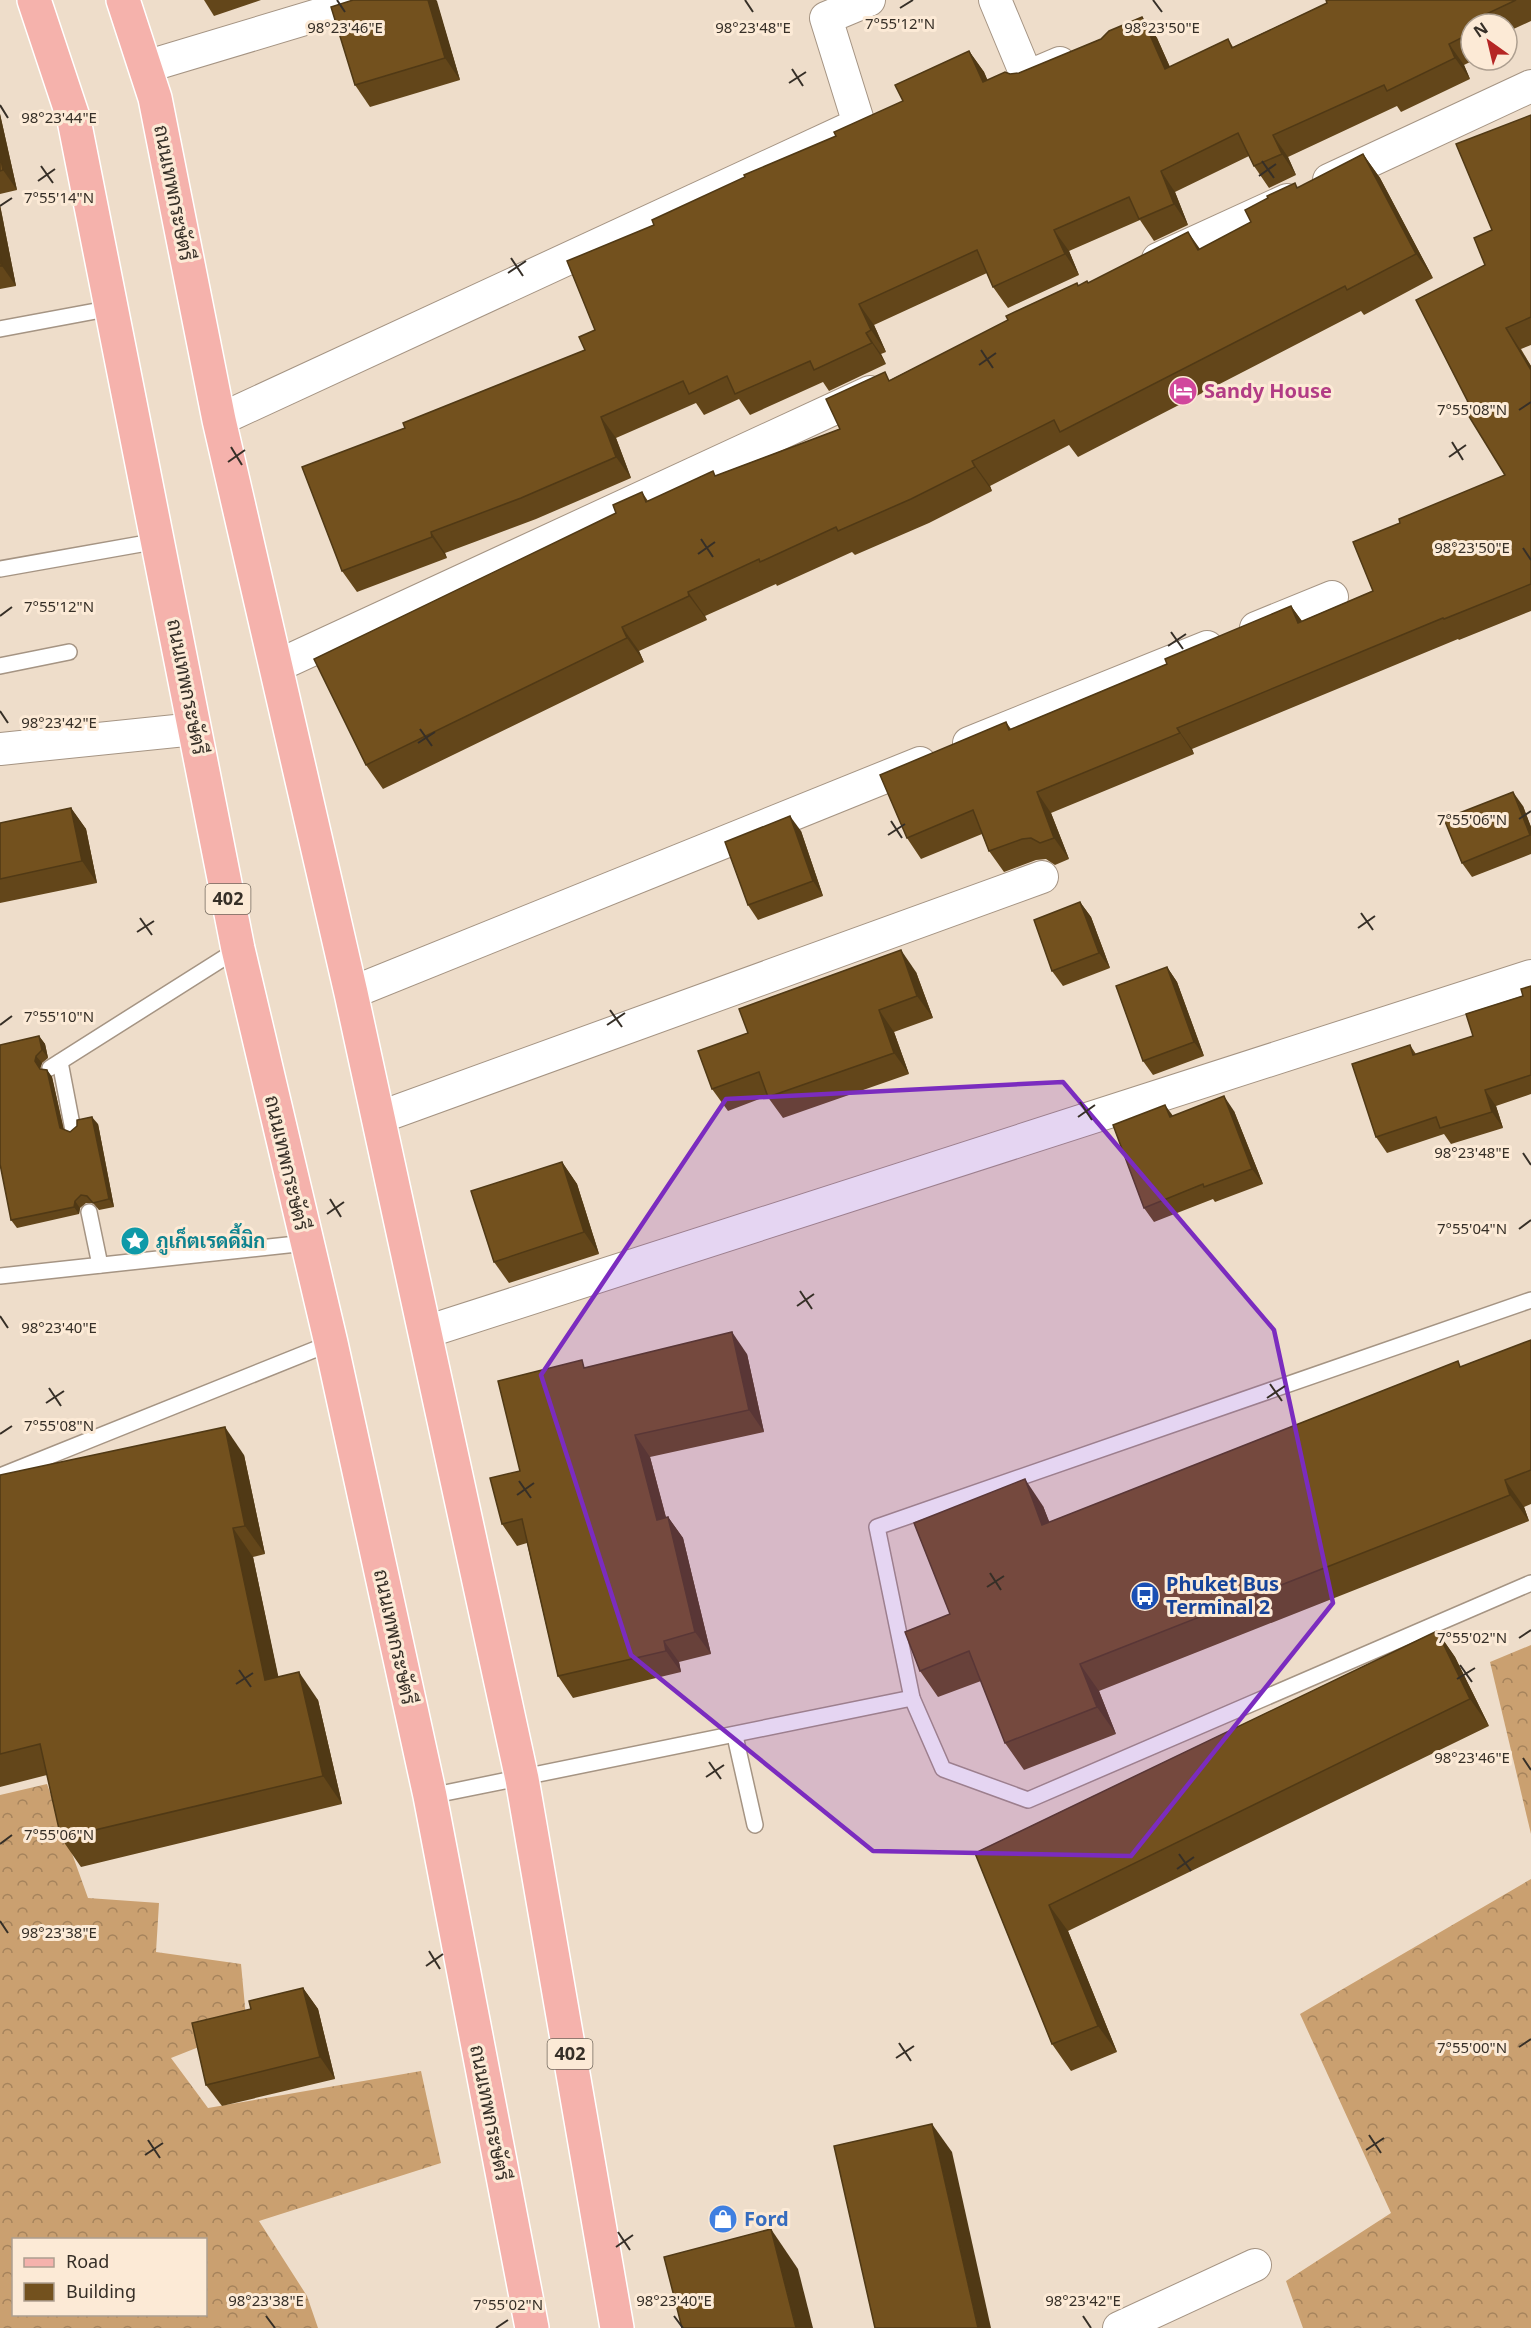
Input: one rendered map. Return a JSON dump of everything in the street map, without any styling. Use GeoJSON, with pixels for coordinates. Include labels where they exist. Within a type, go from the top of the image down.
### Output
{"type":"FeatureCollection","features":[{"type":"Feature","properties":{"kind":"main road","name":"ถนนเทพกระษัตรี"},"geometry":{"type":"LineString","coordinates":[[34,0],[74,120],[238,949],[331,1343],[430,1796],[532,2328]]}},
{"type":"Feature","properties":{"kind":"main road","name":"ถนนเทพกระษัตรี"},"geometry":{"type":"LineString","coordinates":[[123,0],[158,110],[219,420],[351,993],[522,1779],[617,2328]]}},
{"type":"Feature","properties":{"kind":"street"},"geometry":{"type":"LineString","coordinates":[[145,68],[368,0]]}},
{"type":"Feature","properties":{"kind":"street"},"geometry":{"type":"LineString","coordinates":[[219,420],[859,124],[826,18],[869,0]]}},
{"type":"Feature","properties":{"kind":"street"},"geometry":{"type":"LineString","coordinates":[[995,0],[1027,77],[1088,51]]}},
{"type":"Feature","properties":{"kind":"street"},"geometry":{"type":"LineString","coordinates":[[1131,272],[1531,87]]}},
{"type":"Feature","properties":{"kind":"street"},"geometry":{"type":"LineString","coordinates":[[277,666],[893,381]]}},
{"type":"Feature","properties":{"kind":"street"},"geometry":{"type":"LineString","coordinates":[[351,993],[1332,597]]}},
{"type":"Feature","properties":{"kind":"street"},"geometry":{"type":"LineString","coordinates":[[0,750],[195,729]]}},
{"type":"Feature","properties":{"kind":"street"},"geometry":{"type":"LineString","coordinates":[[378,1118],[1042,877]]}},
{"type":"Feature","properties":{"kind":"street"},"geometry":{"type":"LineString","coordinates":[[426,1332],[1531,976]]}},
{"type":"Feature","properties":{"kind":"street"},"geometry":{"type":"LineString","coordinates":[[1119,2328],[1255,2265]]}},
{"type":"Feature","properties":{"kind":"lane"},"geometry":{"type":"LineString","coordinates":[[0,330],[112,308]]}},
{"type":"Feature","properties":{"kind":"lane"},"geometry":{"type":"LineString","coordinates":[[0,568],[158,541]]}},
{"type":"Feature","properties":{"kind":"lane"},"geometry":{"type":"LineString","coordinates":[[0,666],[69,652]]}},
{"type":"Feature","properties":{"kind":"lane"},"geometry":{"type":"LineString","coordinates":[[73,1130],[55,1065],[238,949]]}},
{"type":"Feature","properties":{"kind":"lane"},"geometry":{"type":"LineString","coordinates":[[89,1212],[100,1264]]}},
{"type":"Feature","properties":{"kind":"lane"},"geometry":{"type":"LineString","coordinates":[[0,1276],[306,1243]]}},
{"type":"Feature","properties":{"kind":"lane"},"geometry":{"type":"LineString","coordinates":[[1531,1300],[878,1527],[912,1698],[943,1769],[1028,1800],[1531,1583]]}},
{"type":"Feature","properties":{"kind":"lane"},"geometry":{"type":"LineString","coordinates":[[0,1476],[331,1343]]}},
{"type":"Feature","properties":{"kind":"lane"},"geometry":{"type":"LineString","coordinates":[[430,1796],[735,1736],[912,1698]]}},
{"type":"Feature","properties":{"kind":"lane"},"geometry":{"type":"LineString","coordinates":[[735,1736],[755,1825]]}},
{"type":"Feature","properties":{"kind":"highlighted area"},"geometry":{"type":"Polygon","coordinates":[[[1063,1082],[1274,1330],[1333,1603],[1131,1856],[873,1851],[631,1655],[541,1375],[726,1099],[1063,1082]]]}},
{"type":"Feature","properties":{"kind":"green space"},"geometry":{"type":"Polygon","coordinates":[[[1531,1645],[1531,1834],[1490,1662],[1531,1645]]]}},
{"type":"Feature","properties":{"kind":"green space"},"geometry":{"type":"Polygon","coordinates":[[[47,1784],[88,1898],[159,1903],[156,1952],[241,1964],[247,2028],[171,2058],[208,2108],[421,2071],[441,2163],[259,2221],[307,2296],[318,2328],[0,2328],[0,1795],[47,1784]]]}},
{"type":"Feature","properties":{"kind":"green space"},"geometry":{"type":"Polygon","coordinates":[[[1531,1879],[1531,2328],[1303,2328],[1286,2281],[1391,2213],[1300,2014],[1531,1879]]]}},
{"type":"Feature","properties":{"kind":"building"},"geometry":{"type":"Polygon","coordinates":[[[353,0],[428,0],[445,58],[355,85],[331,7],[353,0]]]}},
{"type":"Feature","properties":{"kind":"building"},"geometry":{"type":"Polygon","coordinates":[[[1326,0],[1516,0],[1490,12],[1459,12],[1459,39],[1449,44],[1455,58],[1387,91],[1384,85],[1273,135],[1282,154],[1254,166],[1238,133],[1161,171],[1174,204],[1139,219],[1129,197],[1054,230],[1065,254],[993,287],[977,250],[859,304],[871,330],[866,333],[872,343],[814,370],[810,361],[735,394],[727,376],[689,394],[683,381],[601,417],[616,457],[521,498],[431,532],[432,537],[342,571],[302,467],[405,428],[403,423],[585,350],[579,337],[595,330],[567,261],[654,225],[652,220],[745,177],[744,175],[836,136],[834,132],[903,101],[895,85],[969,51],[983,82],[1005,72],[1019,73],[1101,39],[1109,31],[1142,17],[1165,69],[1228,39],[1232,48],[1327,3],[1326,0]]]}},
{"type":"Feature","properties":{"kind":"building"},"geometry":{"type":"Polygon","coordinates":[[[1531,115],[1531,317],[1506,328],[1531,370],[1531,584],[1177,728],[1180,733],[1037,792],[1054,838],[1040,843],[1031,838],[1022,839],[989,851],[973,810],[907,838],[880,775],[1006,722],[1009,730],[1167,664],[1165,659],[1291,606],[1298,623],[1373,591],[1353,542],[1400,523],[1399,519],[1505,475],[1462,405],[1468,402],[1416,300],[1485,265],[1474,238],[1492,230],[1456,144],[1531,115]]]}},
{"type":"Feature","properties":{"kind":"building"},"geometry":{"type":"Polygon","coordinates":[[[1363,154],[1416,254],[1347,290],[1345,286],[1060,432],[1054,420],[972,461],[975,467],[911,499],[838,531],[836,527],[760,562],[759,559],[688,592],[689,596],[622,627],[627,638],[366,765],[314,659],[616,513],[613,505],[642,492],[646,502],[713,471],[715,476],[840,429],[826,399],[885,372],[889,381],[1008,320],[1006,316],[1077,283],[1078,286],[1087,281],[1088,283],[1188,232],[1198,250],[1251,222],[1245,210],[1268,198],[1267,196],[1295,183],[1297,188],[1363,154]]]}},
{"type":"Feature","properties":{"kind":"building"},"geometry":{"type":"Polygon","coordinates":[[[0,155],[3,170],[0,171],[0,155]]]}},
{"type":"Feature","properties":{"kind":"building"},"geometry":{"type":"Polygon","coordinates":[[[1513,792],[1530,835],[1462,863],[1444,819],[1513,792]]]}},
{"type":"Feature","properties":{"kind":"building"},"geometry":{"type":"Polygon","coordinates":[[[71,808],[82,861],[0,879],[0,823],[71,808]]]}},
{"type":"Feature","properties":{"kind":"building"},"geometry":{"type":"Polygon","coordinates":[[[790,816],[813,881],[748,905],[725,842],[790,816]]]}},
{"type":"Feature","properties":{"kind":"building"},"geometry":{"type":"Polygon","coordinates":[[[1080,902],[1099,953],[1052,971],[1034,920],[1080,902]]]}},
{"type":"Feature","properties":{"kind":"building"},"geometry":{"type":"Polygon","coordinates":[[[901,950],[917,996],[879,1010],[894,1053],[768,1097],[759,1072],[712,1089],[698,1051],[748,1033],[739,1009],[901,950]]]}},
{"type":"Feature","properties":{"kind":"building"},"geometry":{"type":"Polygon","coordinates":[[[1167,967],[1194,1042],[1143,1061],[1116,986],[1167,967]]]}},
{"type":"Feature","properties":{"kind":"building"},"geometry":{"type":"Polygon","coordinates":[[[1531,986],[1531,1075],[1485,1090],[1492,1112],[1440,1128],[1436,1117],[1376,1137],[1352,1064],[1410,1045],[1413,1055],[1473,1036],[1466,1014],[1523,996],[1521,989],[1531,986]]]}},
{"type":"Feature","properties":{"kind":"building"},"geometry":{"type":"Polygon","coordinates":[[[39,1036],[42,1050],[36,1056],[35,1061],[40,1069],[47,1070],[60,1128],[70,1132],[77,1126],[77,1120],[92,1117],[109,1199],[93,1203],[87,1196],[81,1195],[75,1201],[74,1207],[11,1220],[0,1164],[0,1045],[39,1036]]]}},
{"type":"Feature","properties":{"kind":"building"},"geometry":{"type":"Polygon","coordinates":[[[1224,1096],[1252,1169],[1204,1187],[1203,1184],[1144,1208],[1113,1125],[1165,1105],[1170,1117],[1224,1096]]]}},
{"type":"Feature","properties":{"kind":"building"},"geometry":{"type":"Polygon","coordinates":[[[562,1162],[584,1232],[494,1262],[471,1191],[562,1162]]]}},
{"type":"Feature","properties":{"kind":"building"},"geometry":{"type":"Polygon","coordinates":[[[732,1332],[749,1410],[635,1435],[657,1520],[668,1517],[695,1632],[664,1641],[666,1651],[558,1676],[522,1519],[502,1524],[490,1478],[520,1471],[498,1381],[582,1360],[584,1368],[732,1332]]]}},
{"type":"Feature","properties":{"kind":"building","name":"Phuket Bus Terminal 2"},"geometry":{"type":"Polygon","coordinates":[[[1531,1340],[1531,1470],[1505,1480],[1510,1495],[1080,1664],[1097,1707],[1005,1743],[969,1651],[920,1671],[905,1632],[950,1614],[914,1523],[1025,1479],[1042,1525],[1458,1361],[1460,1367],[1531,1340]]]}},
{"type":"Feature","properties":{"kind":"building"},"geometry":{"type":"Polygon","coordinates":[[[225,1427],[245,1526],[233,1528],[265,1680],[299,1672],[323,1776],[61,1838],[40,1744],[0,1754],[0,1475],[225,1427]]]}},
{"type":"Feature","properties":{"kind":"building"},"geometry":{"type":"Polygon","coordinates":[[[1437,1631],[1470,1699],[1049,1905],[1098,2026],[1052,2044],[975,1853],[1437,1631]]]}},
{"type":"Feature","properties":{"kind":"building"},"geometry":{"type":"Polygon","coordinates":[[[303,1988],[320,2057],[206,2085],[192,2023],[251,2009],[249,2001],[303,1988]]]}},
{"type":"Feature","properties":{"kind":"building"},"geometry":{"type":"Polygon","coordinates":[[[932,2124],[978,2328],[875,2328],[834,2146],[932,2124]]]}},
{"type":"Feature","properties":{"kind":"building"},"geometry":{"type":"Polygon","coordinates":[[[771,2229],[796,2328],[682,2328],[664,2257],[771,2229]]]}},
{"type":"Feature","properties":{"kind":"place","name":"Sandy House"},"geometry":{"type":"Point","coordinates":[1183,391]}},
{"type":"Feature","properties":{"kind":"place","name":"ภูเก็ตเรดดี้มิก"},"geometry":{"type":"Point","coordinates":[135,1241]}},
{"type":"Feature","properties":{"kind":"place","name":"Phuket Bus Terminal 2"},"geometry":{"type":"Point","coordinates":[1145,1596]}},
{"type":"Feature","properties":{"kind":"place","name":"Ford"},"geometry":{"type":"Point","coordinates":[723,2219]}}]}
